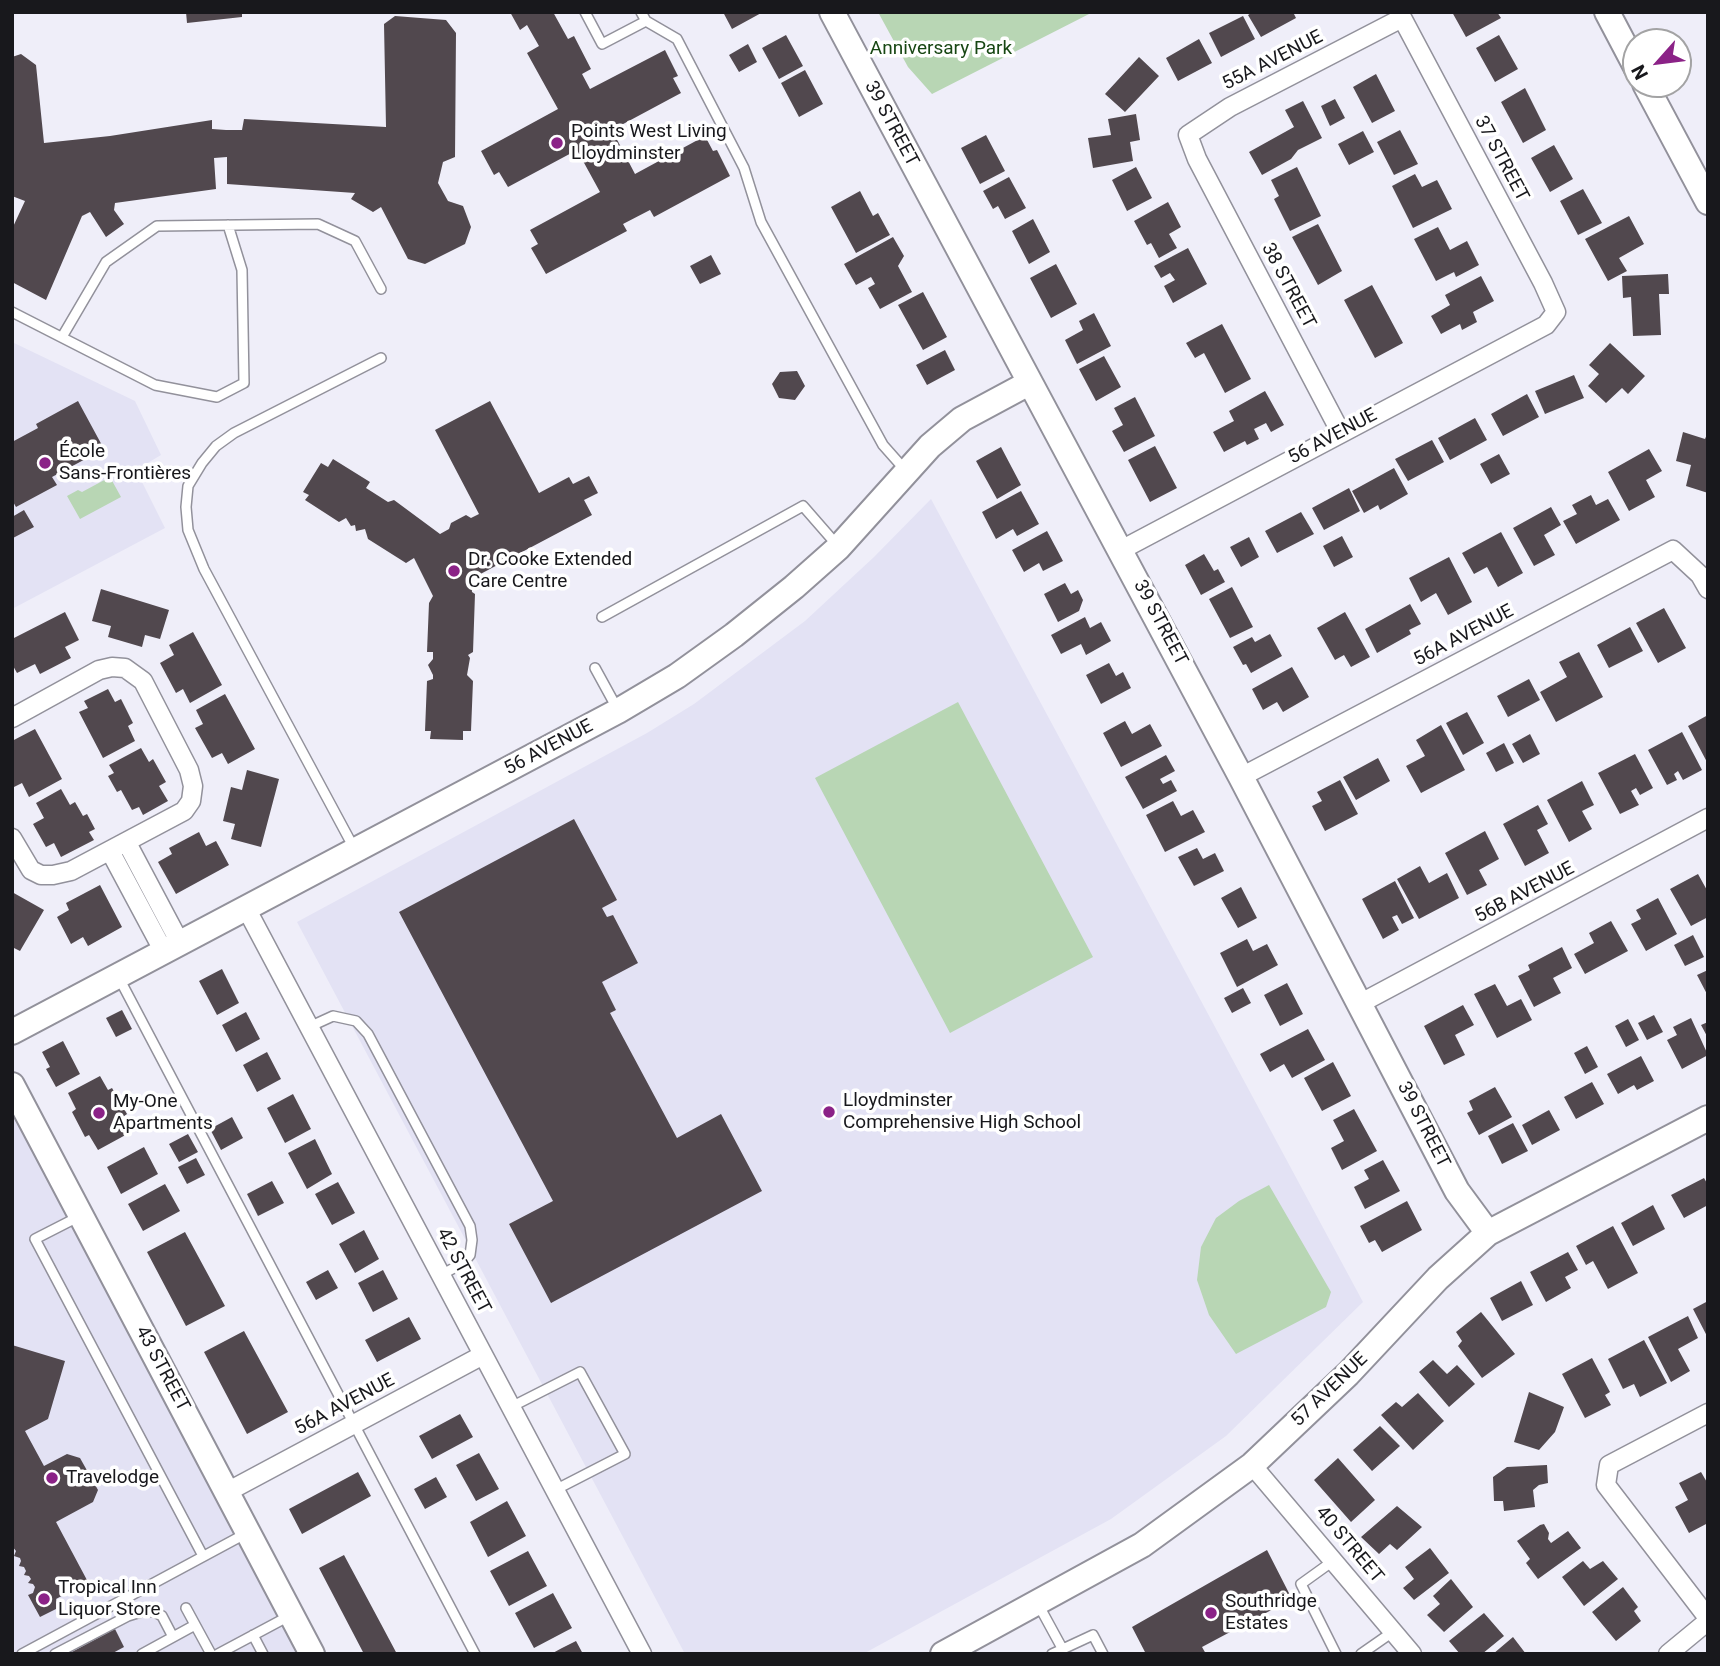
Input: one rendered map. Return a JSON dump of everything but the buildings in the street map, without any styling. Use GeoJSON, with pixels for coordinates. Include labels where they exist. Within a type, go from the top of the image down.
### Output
{"type":"FeatureCollection","features":[{"type":"Feature","properties":{"kind":"street","name":"39 STREET"},"geometry":{"type":"LineString","coordinates":[[832,12],[1121,550],[1361,1003],[1457,1191],[1488,1233]]}},
{"type":"Feature","properties":{"kind":"street"},"geometry":{"type":"LineString","coordinates":[[1607,12],[1622,40]]}},
{"type":"Feature","properties":{"kind":"street","name":"55A AVENUE"},"geometry":{"type":"LineString","coordinates":[[1197,159],[1188,135],[1230,107],[1400,15]]}},
{"type":"Feature","properties":{"kind":"street","name":"37 STREET"},"geometry":{"type":"LineString","coordinates":[[1400,15],[1543,284],[1556,312],[1546,325]]}},
{"type":"Feature","properties":{"kind":"street"},"geometry":{"type":"LineString","coordinates":[[1652,98],[1708,202]]}},
{"type":"Feature","properties":{"kind":"street","name":"38 STREET"},"geometry":{"type":"LineString","coordinates":[[1197,159],[1341,433]]}},
{"type":"Feature","properties":{"kind":"street","name":"56 AVENUE"},"geometry":{"type":"LineString","coordinates":[[1121,550],[1546,325]]}},
{"type":"Feature","properties":{"kind":"street","name":"56 AVENUE"},"geometry":{"type":"LineString","coordinates":[[12,1032],[618,711],[677,676],[734,635],[838,548],[930,446],[962,419],[1029,383]]}},
{"type":"Feature","properties":{"kind":"street","name":"56A AVENUE"},"geometry":{"type":"LineString","coordinates":[[1241,777],[1673,550],[1704,582]]}},
{"type":"Feature","properties":{"kind":"street"},"geometry":{"type":"LineString","coordinates":[[12,718],[107,668],[125,668],[143,681],[189,770],[193,786],[191,801],[184,811],[71,871],[41,875],[31,870],[12,838]]}},
{"type":"Feature","properties":{"kind":"street","name":"56B AVENUE"},"geometry":{"type":"LineString","coordinates":[[1361,1003],[1708,818]]}},
{"type":"Feature","properties":{"kind":"street"},"geometry":{"type":"LineString","coordinates":[[127,843],[172,948]]}},
{"type":"Feature","properties":{"kind":"street"},"geometry":{"type":"LineString","coordinates":[[110,851],[172,948]]}},
{"type":"Feature","properties":{"kind":"street","name":"42 STREET"},"geometry":{"type":"LineString","coordinates":[[246,908],[642,1654]]}},
{"type":"Feature","properties":{"kind":"street","name":"43 STREET"},"geometry":{"type":"LineString","coordinates":[[12,1084],[312,1654]]}},
{"type":"Feature","properties":{"kind":"street","name":"57 AVENUE"},"geometry":{"type":"LineString","coordinates":[[943,1654],[1142,1545],[1252,1465],[1348,1374],[1438,1278],[1488,1233],[1708,1118]]}},
{"type":"Feature","properties":{"kind":"street","name":"56A AVENUE"},"geometry":{"type":"LineString","coordinates":[[227,1492],[483,1355]]}},
{"type":"Feature","properties":{"kind":"street"},"geometry":{"type":"LineString","coordinates":[[1668,1654],[1708,1619],[1606,1485],[1609,1465],[1708,1413]]}},
{"type":"Feature","properties":{"kind":"street","name":"40 STREET"},"geometry":{"type":"LineString","coordinates":[[1252,1465],[1335,1559],[1412,1654]]}},
{"type":"Feature","properties":{"kind":"lane"},"geometry":{"type":"LineString","coordinates":[[585,12],[602,44],[644,17],[677,39],[744,168],[761,222],[883,445],[907,472]]}},
{"type":"Feature","properties":{"kind":"lane"},"geometry":{"type":"LineString","coordinates":[[62,337],[106,262],[157,226],[318,224],[355,241],[381,289]]}},
{"type":"Feature","properties":{"kind":"lane"},"geometry":{"type":"LineString","coordinates":[[12,312],[155,385],[217,397],[244,383],[242,270],[228,225]]}},
{"type":"Feature","properties":{"kind":"lane"},"geometry":{"type":"LineString","coordinates":[[355,851],[204,569],[188,530],[186,507],[188,486],[216,446],[234,433],[381,358]]}},
{"type":"Feature","properties":{"kind":"lane"},"geometry":{"type":"LineString","coordinates":[[602,617],[803,506],[838,548]]}},
{"type":"Feature","properties":{"kind":"lane"},"geometry":{"type":"LineString","coordinates":[[595,668],[618,711]]}},
{"type":"Feature","properties":{"kind":"lane"},"geometry":{"type":"LineString","coordinates":[[118,976],[475,1654]]}},
{"type":"Feature","properties":{"kind":"lane"},"geometry":{"type":"LineString","coordinates":[[309,1027],[333,1016],[356,1021],[368,1034],[470,1226],[470,1255],[463,1263],[441,1275]]}},
{"type":"Feature","properties":{"kind":"lane"},"geometry":{"type":"LineString","coordinates":[[81,1216],[35,1239],[203,1556]]}},
{"type":"Feature","properties":{"kind":"lane"},"geometry":{"type":"LineString","coordinates":[[511,1407],[580,1371],[625,1454],[555,1490]]}},
{"type":"Feature","properties":{"kind":"lane"},"geometry":{"type":"LineString","coordinates":[[22,1654],[248,1532]]}},
{"type":"Feature","properties":{"kind":"lane"},"geometry":{"type":"LineString","coordinates":[[1335,1559],[1301,1584],[1336,1654]]}},
{"type":"Feature","properties":{"kind":"lane"},"geometry":{"type":"LineString","coordinates":[[1038,1604],[1062,1648]]}},
{"type":"Feature","properties":{"kind":"lane"},"geometry":{"type":"LineString","coordinates":[[186,1608],[211,1654]]}},
{"type":"Feature","properties":{"kind":"lane"},"geometry":{"type":"LineString","coordinates":[[55,1654],[128,1616],[144,1611],[162,1616],[173,1637]]}},
{"type":"Feature","properties":{"kind":"lane"},"geometry":{"type":"LineString","coordinates":[[218,1654],[292,1615]]}},
{"type":"Feature","properties":{"kind":"lane"},"geometry":{"type":"LineString","coordinates":[[142,1654],[195,1625]]}},
{"type":"Feature","properties":{"kind":"lane"},"geometry":{"type":"LineString","coordinates":[[1362,1654],[1394,1631]]}},
{"type":"Feature","properties":{"kind":"lane"},"geometry":{"type":"LineString","coordinates":[[253,1635],[264,1654]]}},
{"type":"Feature","properties":{"kind":"lane"},"geometry":{"type":"LineString","coordinates":[[1052,1654],[1093,1635],[1103,1654]]}},
{"type":"Feature","properties":{"kind":"shaded area"},"geometry":{"type":"Polygon","coordinates":[[[12,342],[135,401],[161,455],[136,470],[165,528],[12,609],[12,342]]]}},
{"type":"Feature","properties":{"kind":"shaded area","name":"Lloydminster Comprehensive High School"},"geometry":{"type":"Polygon","coordinates":[[[931,499],[1363,1302],[1226,1436],[1111,1519],[863,1654],[685,1654],[297,922],[647,733],[694,704],[805,621],[931,499]]]}},
{"type":"Feature","properties":{"kind":"shaded area"},"geometry":{"type":"Polygon","coordinates":[[[12,1108],[300,1654],[12,1654],[12,1108]]]}},
{"type":"Feature","properties":{"kind":"green space","name":"Anniversary Park"},"geometry":{"type":"Polygon","coordinates":[[[878,12],[1093,12],[932,94],[908,67],[878,12]]]}},
{"type":"Feature","properties":{"kind":"green space"},"geometry":{"type":"Polygon","coordinates":[[[110,477],[121,497],[80,519],[67,496],[78,490],[82,492],[110,477]]]}},
{"type":"Feature","properties":{"kind":"green space"},"geometry":{"type":"Polygon","coordinates":[[[958,702],[1093,957],[950,1033],[815,778],[958,702]]]}},
{"type":"Feature","properties":{"kind":"green space"},"geometry":{"type":"Polygon","coordinates":[[[1269,1185],[1331,1292],[1326,1307],[1236,1354],[1209,1315],[1197,1280],[1201,1247],[1216,1218],[1239,1201],[1269,1185]]]}},
{"type":"Feature","properties":{"kind":"place","name":"Points West Living Lloydminster"},"geometry":{"type":"Point","coordinates":[557,143]}},
{"type":"Feature","properties":{"kind":"place","name":"École Sans-Frontières"},"geometry":{"type":"Point","coordinates":[45,463]}},
{"type":"Feature","properties":{"kind":"place","name":"Dr. Cooke Extended Care Centre"},"geometry":{"type":"Point","coordinates":[454,571]}},
{"type":"Feature","properties":{"kind":"place","name":"Lloydminster Comprehensive High School"},"geometry":{"type":"Point","coordinates":[829,1112]}},
{"type":"Feature","properties":{"kind":"place","name":"My-One Apartments"},"geometry":{"type":"Point","coordinates":[99,1113]}},
{"type":"Feature","properties":{"kind":"place","name":"Travelodge"},"geometry":{"type":"Point","coordinates":[52,1478]}},
{"type":"Feature","properties":{"kind":"place","name":"Tropical Inn Liquor Store"},"geometry":{"type":"Point","coordinates":[44,1599]}},
{"type":"Feature","properties":{"kind":"place","name":"Southridge Estates"},"geometry":{"type":"Point","coordinates":[1211,1613]}}]}
